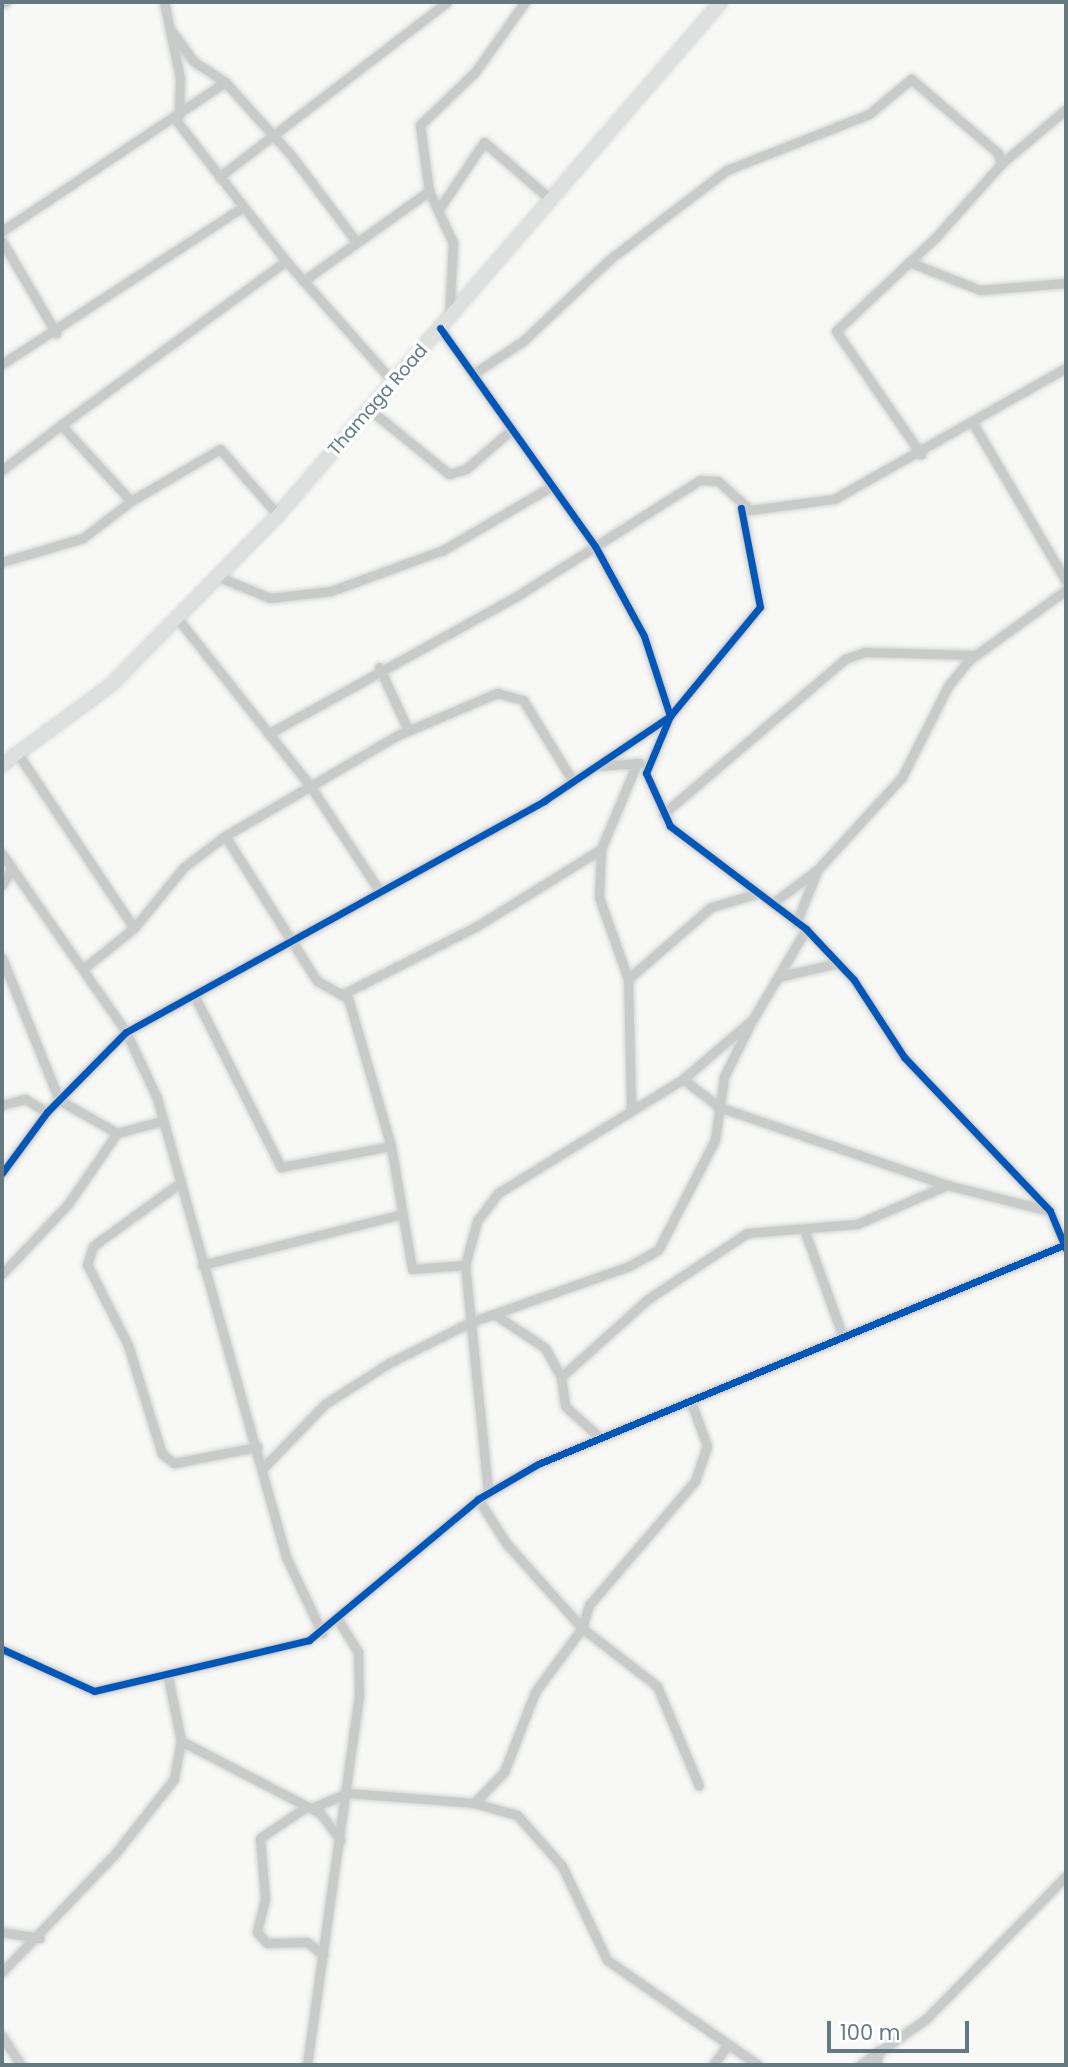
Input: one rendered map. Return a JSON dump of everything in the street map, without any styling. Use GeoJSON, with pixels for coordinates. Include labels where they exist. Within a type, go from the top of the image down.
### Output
{"type":"FeatureCollection","features":[{"type":"Feature","properties":{"kind":"main road","name":"Thamaga Road"},"geometry":{"type":"LineString","coordinates":[[2,765],[111,685],[219,578],[278,515],[721,2]]}},
{"type":"Feature","properties":{"kind":"street"},"geometry":{"type":"LineString","coordinates":[[164,2],[173,33],[177,117],[219,177],[286,261],[393,382]]}},
{"type":"Feature","properties":{"kind":"street"},"geometry":{"type":"LineString","coordinates":[[219,177],[447,2]]}},
{"type":"Feature","properties":{"kind":"street"},"geometry":{"type":"LineString","coordinates":[[449,317],[453,243],[429,191],[420,125],[475,72],[525,2]]}},
{"type":"Feature","properties":{"kind":"street"},"geometry":{"type":"LineString","coordinates":[[173,33],[193,61],[225,82],[272,134],[355,240]]}},
{"type":"Feature","properties":{"kind":"street"},"geometry":{"type":"LineString","coordinates":[[473,374],[523,341],[626,245],[727,170],[869,114],[911,79],[998,153],[1001,164]]}},
{"type":"Feature","properties":{"kind":"street"},"geometry":{"type":"LineString","coordinates":[[2,231],[177,117],[225,82]]}},
{"type":"Feature","properties":{"kind":"street"},"geometry":{"type":"LineString","coordinates":[[921,454],[836,331],[909,262],[1001,164],[1066,109]]}},
{"type":"Feature","properties":{"kind":"street"},"geometry":{"type":"LineString","coordinates":[[439,209],[484,142],[551,200]]}},
{"type":"Feature","properties":{"kind":"street"},"geometry":{"type":"LineString","coordinates":[[303,281],[355,240],[429,191]]}},
{"type":"Feature","properties":{"kind":"street"},"geometry":{"type":"LineString","coordinates":[[3,362],[56,332],[243,207]]}},
{"type":"Feature","properties":{"kind":"street"},"geometry":{"type":"LineString","coordinates":[[2,241],[56,332]]}},
{"type":"Feature","properties":{"kind":"street"},"geometry":{"type":"LineString","coordinates":[[2,470],[286,261]]}},
{"type":"Feature","properties":{"kind":"street"},"geometry":{"type":"LineString","coordinates":[[909,262],[980,290],[1066,283]]}},
{"type":"Feature","properties":{"kind":"street"},"geometry":{"type":"LineString","coordinates":[[440,328],[595,547],[649,646],[670,716]]}},
{"type":"Feature","properties":{"kind":"street"},"geometry":{"type":"LineString","coordinates":[[741,508],[834,499],[974,425],[1066,368]]}},
{"type":"Feature","properties":{"kind":"street"},"geometry":{"type":"LineString","coordinates":[[369,409],[449,474],[467,468],[511,430]]}},
{"type":"Feature","properties":{"kind":"street"},"geometry":{"type":"LineString","coordinates":[[61,425],[131,501]]}},
{"type":"Feature","properties":{"kind":"street"},"geometry":{"type":"LineString","coordinates":[[974,425],[1066,581]]}},
{"type":"Feature","properties":{"kind":"street"},"geometry":{"type":"LineString","coordinates":[[2,562],[50,542],[83,538],[131,501],[220,449],[278,515]]}},
{"type":"Feature","properties":{"kind":"street"},"geometry":{"type":"LineString","coordinates":[[2,1649],[94,1691],[168,1677],[322,1633],[488,1491],[598,1436],[691,1402],[1065,1246],[1051,1211],[904,1056],[838,963],[806,929],[679,836],[663,814],[648,781],[648,762],[670,716],[760,607],[741,508],[718,481],[700,480],[435,643],[379,667],[268,734]]}},
{"type":"Feature","properties":{"kind":"street"},"geometry":{"type":"LineString","coordinates":[[219,578],[270,598],[331,591],[443,550],[552,486]]}},
{"type":"Feature","properties":{"kind":"street"},"geometry":{"type":"LineString","coordinates":[[773,903],[818,869],[902,776],[948,686],[976,655],[1066,590]]}},
{"type":"Feature","properties":{"kind":"street"},"geometry":{"type":"LineString","coordinates":[[178,619],[309,784],[379,890]]}},
{"type":"Feature","properties":{"kind":"street"},"geometry":{"type":"LineString","coordinates":[[663,814],[845,659],[864,652],[976,655]]}},
{"type":"Feature","properties":{"kind":"street"},"geometry":{"type":"LineString","coordinates":[[379,667],[408,730]]}},
{"type":"Feature","properties":{"kind":"street"},"geometry":{"type":"LineString","coordinates":[[83,969],[134,928],[184,867],[225,836],[309,784],[408,730],[497,693],[515,694],[572,780]]}},
{"type":"Feature","properties":{"kind":"street"},"geometry":{"type":"LineString","coordinates":[[2,1173],[47,1112],[125,1032],[195,997],[572,780],[670,716]]}},
{"type":"Feature","properties":{"kind":"street"},"geometry":{"type":"LineString","coordinates":[[19,754],[134,928]]}},
{"type":"Feature","properties":{"kind":"street"},"geometry":{"type":"LineString","coordinates":[[596,766],[648,762]]}},
{"type":"Feature","properties":{"kind":"street"},"geometry":{"type":"LineString","coordinates":[[631,1107],[628,979],[599,897],[601,849],[638,763]]}},
{"type":"Feature","properties":{"kind":"street"},"geometry":{"type":"LineString","coordinates":[[225,836],[322,986],[345,993],[455,939],[601,849]]}},
{"type":"Feature","properties":{"kind":"street"},"geometry":{"type":"LineString","coordinates":[[2,854],[125,1032],[162,1121],[177,1185],[257,1447],[289,1565],[322,1633]]}},
{"type":"Feature","properties":{"kind":"street"},"geometry":{"type":"LineString","coordinates":[[2,885],[12,868]]}},
{"type":"Feature","properties":{"kind":"street"},"geometry":{"type":"LineString","coordinates":[[796,923],[818,869]]}},
{"type":"Feature","properties":{"kind":"street"},"geometry":{"type":"LineString","coordinates":[[628,979],[711,907],[759,893]]}},
{"type":"Feature","properties":{"kind":"street"},"geometry":{"type":"LineString","coordinates":[[263,1468],[325,1404],[471,1322],[629,1266],[658,1250],[715,1140],[724,1077],[752,1019],[782,976],[806,929]]}},
{"type":"Feature","properties":{"kind":"street"},"geometry":{"type":"LineString","coordinates":[[2,958],[59,1100],[117,1133]]}},
{"type":"Feature","properties":{"kind":"street"},"geometry":{"type":"LineString","coordinates":[[782,976],[838,963]]}},
{"type":"Feature","properties":{"kind":"street"},"geometry":{"type":"LineString","coordinates":[[345,993],[391,1146],[412,1269],[465,1265]]}},
{"type":"Feature","properties":{"kind":"street"},"geometry":{"type":"LineString","coordinates":[[195,997],[281,1167],[391,1146]]}},
{"type":"Feature","properties":{"kind":"street"},"geometry":{"type":"LineString","coordinates":[[488,1491],[465,1265],[471,1234],[498,1193],[631,1107],[683,1079],[752,1019]]}},
{"type":"Feature","properties":{"kind":"street"},"geometry":{"type":"LineString","coordinates":[[683,1079],[719,1107],[947,1185],[1051,1211]]}},
{"type":"Feature","properties":{"kind":"street"},"geometry":{"type":"LineString","coordinates":[[2,1105],[25,1099],[47,1112]]}},
{"type":"Feature","properties":{"kind":"street"},"geometry":{"type":"LineString","coordinates":[[2,1274],[68,1204],[117,1133],[162,1121]]}},
{"type":"Feature","properties":{"kind":"street"},"geometry":{"type":"LineString","coordinates":[[177,1185],[93,1246],[87,1264],[128,1345],[162,1454],[174,1463],[257,1447]]}},
{"type":"Feature","properties":{"kind":"street"},"geometry":{"type":"LineString","coordinates":[[561,1377],[648,1299],[747,1233],[804,1232],[857,1224],[947,1185]]}},
{"type":"Feature","properties":{"kind":"street"},"geometry":{"type":"LineString","coordinates":[[202,1265],[402,1214]]}},
{"type":"Feature","properties":{"kind":"street"},"geometry":{"type":"LineString","coordinates":[[804,1232],[843,1337]]}},
{"type":"Feature","properties":{"kind":"street"},"geometry":{"type":"LineString","coordinates":[[494,1314],[538,1340],[561,1377],[565,1406],[598,1436]]}},
{"type":"Feature","properties":{"kind":"street"},"geometry":{"type":"LineString","coordinates":[[474,1803],[504,1772],[535,1692],[582,1628],[590,1603],[695,1481],[707,1446],[691,1402]]}},
{"type":"Feature","properties":{"kind":"street"},"geometry":{"type":"LineString","coordinates":[[478,1499],[506,1543],[582,1628],[641,1669],[666,1698],[699,1786]]}},
{"type":"Feature","properties":{"kind":"street"},"geometry":{"type":"LineString","coordinates":[[307,2065],[348,1793],[361,1673],[355,1645],[339,1621]]}},
{"type":"Feature","properties":{"kind":"street"},"geometry":{"type":"LineString","coordinates":[[2,1972],[40,1938],[67,1898],[114,1854],[174,1779],[181,1741],[168,1677]]}},
{"type":"Feature","properties":{"kind":"street"},"geometry":{"type":"LineString","coordinates":[[181,1741],[309,1808],[340,1840]]}},
{"type":"Feature","properties":{"kind":"street"},"geometry":{"type":"LineString","coordinates":[[323,1955],[307,1942],[267,1943],[257,1932],[265,1899],[260,1838],[309,1808],[348,1793],[474,1803],[526,1822],[562,1866],[607,1960],[661,1992],[726,2047],[758,2065]]}},
{"type":"Feature","properties":{"kind":"street"},"geometry":{"type":"LineString","coordinates":[[860,2065],[926,2019],[1066,1876]]}},
{"type":"Feature","properties":{"kind":"street"},"geometry":{"type":"LineString","coordinates":[[2,1932],[40,1938]]}},
{"type":"Feature","properties":{"kind":"street"},"geometry":{"type":"LineString","coordinates":[[2,2036],[21,2065]]}},
{"type":"Feature","properties":{"kind":"street"},"geometry":{"type":"LineString","coordinates":[[713,2065],[726,2047]]}},
{"type":"Feature","properties":{"kind":"street"},"geometry":{"type":"LineString","coordinates":[[876,2065],[879,2050]]}},
{"type":"Feature","properties":{"kind":"cycle path"},"geometry":{"type":"LineString","coordinates":[[440,328],[595,546],[644,636],[670,716],[646,773],[670,826],[806,929],[854,980],[904,1057],[1050,1211],[1066,1249]]}},
{"type":"Feature","properties":{"kind":"cycle path"},"geometry":{"type":"LineString","coordinates":[[2,1173],[47,1112],[126,1032],[544,801],[670,716],[760,607],[741,508]]}},
{"type":"Feature","properties":{"kind":"cycle path"},"geometry":{"type":"LineString","coordinates":[[2,1649],[94,1691],[309,1640],[478,1499],[538,1464],[1066,1244]]}}]}
